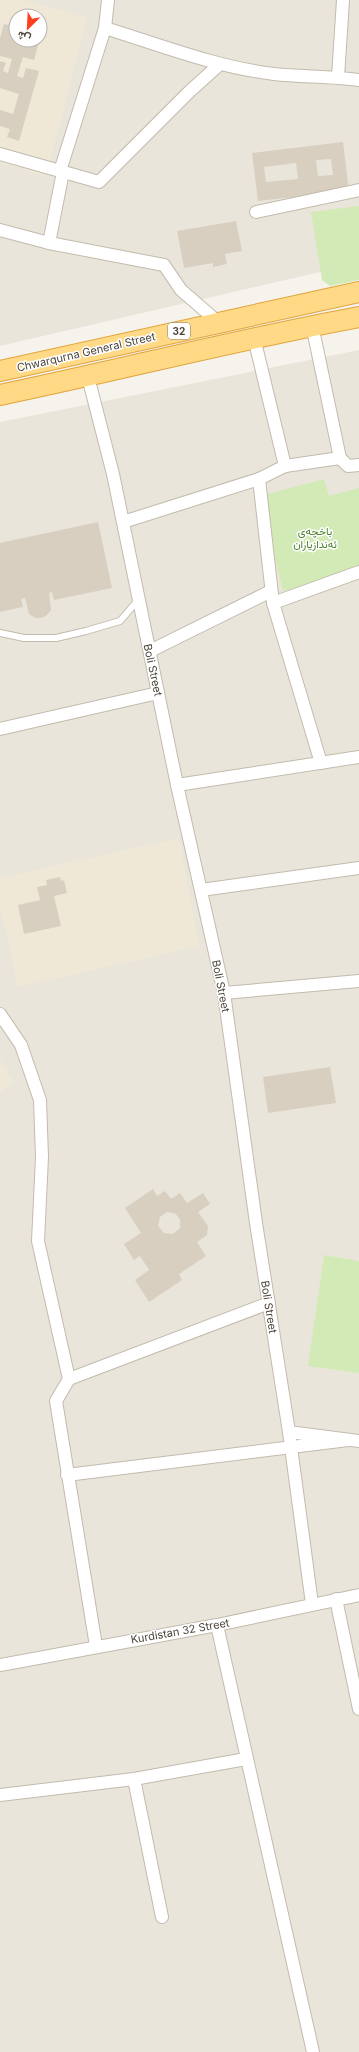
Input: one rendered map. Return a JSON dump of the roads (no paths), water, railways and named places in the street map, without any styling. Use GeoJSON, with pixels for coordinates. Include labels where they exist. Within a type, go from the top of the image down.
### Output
{"type":"FeatureCollection","features":[{"type":"Feature","properties":{"kind":"highway","name":"Chwarqurna General Street"},"geometry":{"type":"LineString","coordinates":[[0,372],[218,322],[359,292]]}},
{"type":"Feature","properties":{"kind":"highway","name":"32"},"geometry":{"type":"LineString","coordinates":[[0,395],[94,376],[312,325],[359,317]]}},
{"type":"Feature","properties":{"kind":"highway"},"geometry":{"type":"LineString","coordinates":[[94,350],[94,376]]}},
{"type":"Feature","properties":{"kind":"street"},"geometry":{"type":"LineString","coordinates":[[49,243],[62,171],[105,28],[108,0]]}},
{"type":"Feature","properties":{"kind":"street"},"geometry":{"type":"LineString","coordinates":[[338,77],[343,0]]}},
{"type":"Feature","properties":{"kind":"street"},"geometry":{"type":"LineString","coordinates":[[105,28],[220,64],[274,74],[338,77],[359,80]]}},
{"type":"Feature","properties":{"kind":"street"},"geometry":{"type":"LineString","coordinates":[[0,154],[99,182],[190,91],[220,64]]}},
{"type":"Feature","properties":{"kind":"street"},"geometry":{"type":"LineString","coordinates":[[256,212],[359,190]]}},
{"type":"Feature","properties":{"kind":"street"},"geometry":{"type":"LineString","coordinates":[[0,230],[49,243],[164,265],[181,290],[218,322]]}},
{"type":"Feature","properties":{"kind":"street"},"geometry":{"type":"LineString","coordinates":[[312,325],[340,458],[348,466],[359,465]]}},
{"type":"Feature","properties":{"kind":"street"},"geometry":{"type":"LineString","coordinates":[[254,338],[284,466]]}},
{"type":"Feature","properties":{"kind":"street","name":"Boli Street"},"geometry":{"type":"LineString","coordinates":[[94,376],[177,785],[224,993],[289,1432],[312,1604]]}},
{"type":"Feature","properties":{"kind":"street"},"geometry":{"type":"LineString","coordinates":[[123,522],[259,479],[284,466],[340,458]]}},
{"type":"Feature","properties":{"kind":"street"},"geometry":{"type":"LineString","coordinates":[[259,479],[273,603],[321,763]]}},
{"type":"Feature","properties":{"kind":"street"},"geometry":{"type":"LineString","coordinates":[[273,603],[359,572]]}},
{"type":"Feature","properties":{"kind":"street"},"geometry":{"type":"LineString","coordinates":[[150,651],[271,591]]}},
{"type":"Feature","properties":{"kind":"street"},"geometry":{"type":"LineString","coordinates":[[0,729],[158,693]]}},
{"type":"Feature","properties":{"kind":"street"},"geometry":{"type":"LineString","coordinates":[[177,785],[359,757]]}},
{"type":"Feature","properties":{"kind":"street"},"geometry":{"type":"LineString","coordinates":[[201,890],[359,868]]}},
{"type":"Feature","properties":{"kind":"street"},"geometry":{"type":"LineString","coordinates":[[224,993],[359,981]]}},
{"type":"Feature","properties":{"kind":"street"},"geometry":{"type":"LineString","coordinates":[[0,1014],[21,1046],[40,1100],[42,1157],[38,1241],[69,1379]]}},
{"type":"Feature","properties":{"kind":"street"},"geometry":{"type":"LineString","coordinates":[[96,1646],[56,1401],[69,1379],[269,1303]]}},
{"type":"Feature","properties":{"kind":"street"},"geometry":{"type":"LineString","coordinates":[[289,1432],[354,1441]]}},
{"type":"Feature","properties":{"kind":"street"},"geometry":{"type":"LineString","coordinates":[[67,1475],[291,1446],[354,1441]]}},
{"type":"Feature","properties":{"kind":"street","name":"Kurdistan 32 Street"},"geometry":{"type":"LineString","coordinates":[[0,1665],[96,1646],[217,1625],[359,1595]]}},
{"type":"Feature","properties":{"kind":"street"},"geometry":{"type":"LineString","coordinates":[[336,1599],[359,1709]]}},
{"type":"Feature","properties":{"kind":"street"},"geometry":{"type":"LineString","coordinates":[[217,1625],[313,2052]]}},
{"type":"Feature","properties":{"kind":"street"},"geometry":{"type":"LineString","coordinates":[[0,1795],[134,1779],[246,1759]]}},
{"type":"Feature","properties":{"kind":"street"},"geometry":{"type":"LineString","coordinates":[[134,1779],[162,1917]]}},
{"type":"Feature","properties":{"kind":"lane"},"geometry":{"type":"LineString","coordinates":[[0,633],[24,638],[56,638],[86,631],[120,621],[139,599]]}},
{"type":"Feature","properties":{"kind":"park label","name":"باخچەی ئەندازیاران"},"geometry":{"type":"Point","coordinates":[315,537]}}]}
